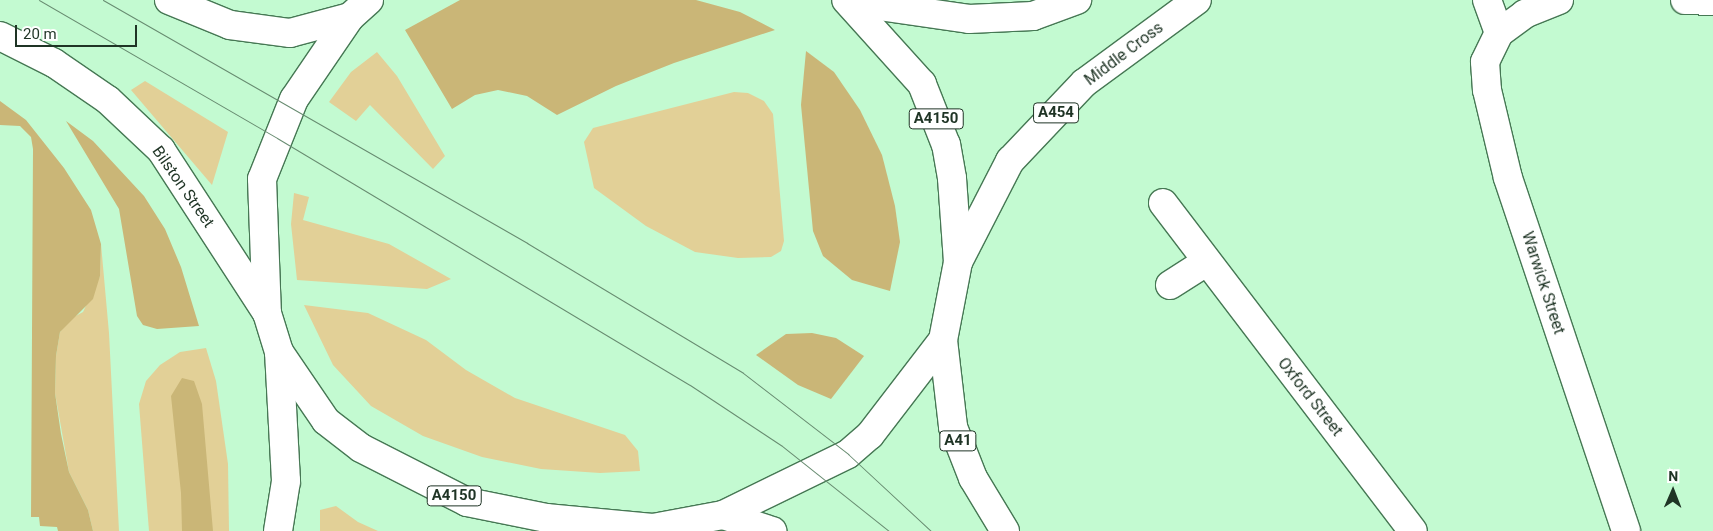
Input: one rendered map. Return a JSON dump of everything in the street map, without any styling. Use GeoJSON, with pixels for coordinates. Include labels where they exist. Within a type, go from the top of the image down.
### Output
{"type":"FeatureCollection","features":[{"type":"Feature","properties":{"kind":"main road"},"geometry":{"type":"LineString","coordinates":[[169,0],[230,25],[290,33],[359,9]]}},
{"type":"Feature","properties":{"kind":"main road"},"geometry":{"type":"LineString","coordinates":[[849,1],[969,18],[1033,16],[1077,0]]}},
{"type":"Feature","properties":{"kind":"main road","name":"Middle Cross"},"geometry":{"type":"LineString","coordinates":[[958,262],[1010,161],[1084,84],[1197,0]]}},
{"type":"Feature","properties":{"kind":"main road"},"geometry":{"type":"LineString","coordinates":[[1487,0],[1499,32],[1525,14],[1559,0]]}},
{"type":"Feature","properties":{"kind":"main road"},"geometry":{"type":"LineString","coordinates":[[1686,0],[1713,1]]}},
{"type":"Feature","properties":{"kind":"main road","name":"A4150"},"geometry":{"type":"LineString","coordinates":[[279,352],[326,421],[361,448],[466,502],[546,518],[649,529],[723,515],[848,454],[870,435],[943,340],[958,262],[952,178],[946,145],[922,84],[849,1]]}},
{"type":"Feature","properties":{"kind":"main road","name":"A4150"},"geometry":{"type":"LineString","coordinates":[[278,531],[286,481],[279,352],[267,313],[262,179],[294,99],[359,9]]}},
{"type":"Feature","properties":{"kind":"main road","name":"Warwick Street"},"geometry":{"type":"LineString","coordinates":[[1499,32],[1485,62],[1488,90],[1508,178],[1626,531]]}},
{"type":"Feature","properties":{"kind":"main road","name":"Bilston Street"},"geometry":{"type":"LineString","coordinates":[[0,36],[54,63],[108,100],[161,150],[267,313]]}},
{"type":"Feature","properties":{"kind":"main road","name":"Oxford Street"},"geometry":{"type":"LineString","coordinates":[[1163,202],[1206,262],[1413,531]]}},
{"type":"Feature","properties":{"kind":"main road"},"geometry":{"type":"LineString","coordinates":[[1170,285],[1206,262]]}},
{"type":"Feature","properties":{"kind":"main road","name":"A41"},"geometry":{"type":"LineString","coordinates":[[943,340],[953,427],[973,478],[1006,531]]}},
{"type":"Feature","properties":{"kind":"main road"},"geometry":{"type":"LineString","coordinates":[[723,515],[772,531]]}},
{"type":"Feature","properties":{"kind":"shaded area"},"geometry":{"type":"Polygon","coordinates":[[[460,0],[696,0],[740,12],[775,30],[674,63],[616,86],[557,115],[527,96],[498,90],[475,95],[452,109],[405,30],[460,0]]]}},
{"type":"Feature","properties":{"kind":"shaded area"},"geometry":{"type":"Polygon","coordinates":[[[806,51],[834,72],[860,110],[882,155],[895,206],[900,242],[890,291],[852,280],[823,256],[813,231],[801,105],[806,51]]]}},
{"type":"Feature","properties":{"kind":"shaded area"},"geometry":{"type":"Polygon","coordinates":[[[377,52],[397,76],[445,156],[433,169],[370,105],[356,121],[329,102],[351,72],[377,52]]]}},
{"type":"Feature","properties":{"kind":"shaded area"},"geometry":{"type":"Polygon","coordinates":[[[145,81],[228,132],[212,185],[131,90],[145,81]]]}},
{"type":"Feature","properties":{"kind":"shaded area"},"geometry":{"type":"Polygon","coordinates":[[[734,92],[748,93],[764,101],[773,114],[784,241],[781,251],[771,257],[738,258],[695,252],[646,226],[594,188],[584,142],[593,128],[734,92]]]}},
{"type":"Feature","properties":{"kind":"shaded area"},"geometry":{"type":"Polygon","coordinates":[[[0,101],[26,120],[64,168],[91,210],[101,244],[100,276],[93,299],[60,332],[56,356],[55,393],[69,472],[88,510],[93,531],[58,531],[57,527],[40,526],[39,517],[31,517],[33,149],[31,137],[20,126],[0,125],[0,101]]]}},
{"type":"Feature","properties":{"kind":"shaded area"},"geometry":{"type":"Polygon","coordinates":[[[66,121],[93,141],[144,196],[165,229],[181,267],[199,326],[157,329],[143,325],[137,316],[119,209],[66,121]]]}},
{"type":"Feature","properties":{"kind":"shaded area"},"geometry":{"type":"Polygon","coordinates":[[[294,193],[309,197],[303,220],[389,244],[451,279],[427,289],[297,280],[291,224],[294,193]]]}},
{"type":"Feature","properties":{"kind":"shaded area"},"geometry":{"type":"Polygon","coordinates":[[[101,244],[109,333],[119,531],[93,531],[88,510],[69,472],[55,393],[56,356],[60,332],[70,319],[83,312],[100,276],[101,244]]]}},
{"type":"Feature","properties":{"kind":"shaded area"},"geometry":{"type":"Polygon","coordinates":[[[304,305],[368,313],[426,340],[466,370],[515,398],[625,435],[638,451],[640,471],[600,473],[541,469],[482,457],[423,436],[371,406],[333,365],[304,305]]]}},
{"type":"Feature","properties":{"kind":"shaded area"},"geometry":{"type":"Polygon","coordinates":[[[812,333],[836,338],[864,356],[831,399],[798,385],[756,355],[786,334],[812,333]]]}},
{"type":"Feature","properties":{"kind":"shaded area"},"geometry":{"type":"Polygon","coordinates":[[[206,348],[216,381],[228,464],[229,531],[149,531],[139,404],[146,381],[160,365],[180,352],[206,348]]]}},
{"type":"Feature","properties":{"kind":"shaded area"},"geometry":{"type":"Polygon","coordinates":[[[182,378],[194,381],[202,404],[213,531],[182,531],[181,493],[171,396],[182,378]]]}},
{"type":"Feature","properties":{"kind":"shaded area"},"geometry":{"type":"Polygon","coordinates":[[[336,506],[358,522],[378,531],[320,531],[320,510],[336,506]]]}},
{"type":"Feature","properties":{"kind":"tram line"},"geometry":{"type":"LineString","coordinates":[[39,0],[277,138],[690,385],[782,446],[889,531]]}},
{"type":"Feature","properties":{"kind":"tram line"},"geometry":{"type":"LineString","coordinates":[[103,0],[527,243],[743,373],[848,454],[931,531]]}}]}
